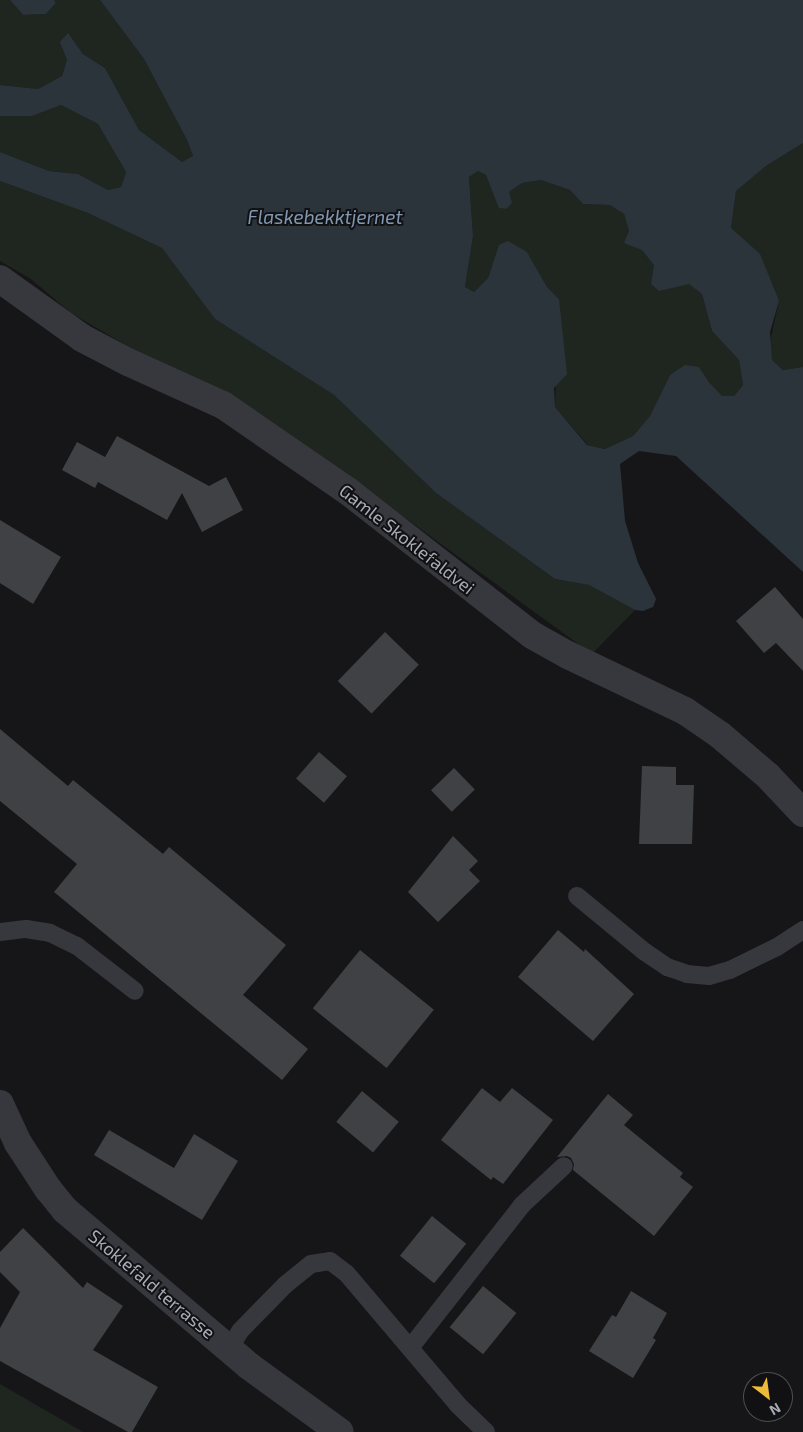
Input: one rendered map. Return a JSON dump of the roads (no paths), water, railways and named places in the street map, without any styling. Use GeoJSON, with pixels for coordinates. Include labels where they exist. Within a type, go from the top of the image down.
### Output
{"type":"FeatureCollection","features":[{"type":"Feature","properties":{"kind":"street","name":"Gamle Skoklefaldvei"},"geometry":{"type":"LineString","coordinates":[[0,279],[82,338],[128,362],[223,405],[348,492],[532,635],[568,655],[685,711],[720,735],[768,776],[803,813]]}},
{"type":"Feature","properties":{"kind":"street","name":"Skoklefald terrasse"},"geometry":{"type":"LineString","coordinates":[[0,1104],[18,1143],[48,1189],[65,1210],[229,1349],[340,1432]]}},
{"type":"Feature","properties":{"kind":"lane"},"geometry":{"type":"LineString","coordinates":[[577,896],[667,967],[688,974],[709,976],[730,970],[777,947],[803,930]]}},
{"type":"Feature","properties":{"kind":"lane"},"geometry":{"type":"LineString","coordinates":[[0,932],[26,930],[50,933],[77,946],[135,991]]}},
{"type":"Feature","properties":{"kind":"lane"},"geometry":{"type":"LineString","coordinates":[[410,1348],[522,1205],[564,1166]]}},
{"type":"Feature","properties":{"kind":"lane"},"geometry":{"type":"LineString","coordinates":[[229,1349],[242,1330],[285,1285],[312,1264],[330,1262],[347,1274],[458,1405],[486,1432]]}},
{"type":"Feature","properties":{"kind":"water"},"geometry":{"type":"Polygon","coordinates":[[[10,0],[54,0],[56,3],[46,14],[23,15],[10,0]]]}},
{"type":"Feature","properties":{"kind":"water","name":"Flaskebekktjernet"},"geometry":{"type":"Polygon","coordinates":[[[100,0],[803,0],[803,143],[766,166],[736,191],[731,228],[760,254],[779,301],[770,332],[772,360],[783,370],[803,367],[803,572],[676,456],[639,451],[620,464],[625,521],[638,563],[656,599],[653,607],[643,611],[635,610],[589,585],[555,579],[436,493],[334,395],[215,319],[162,248],[88,213],[0,181],[0,152],[49,171],[78,174],[108,190],[121,187],[126,172],[98,124],[61,105],[32,116],[0,116],[0,85],[38,89],[62,76],[67,60],[60,42],[68,33],[83,54],[105,68],[139,130],[182,162],[193,156],[187,140],[144,59],[100,0]],[[478,171],[469,177],[473,236],[465,287],[474,292],[488,278],[499,245],[508,241],[527,252],[547,287],[559,299],[567,374],[554,388],[555,407],[587,445],[605,449],[633,436],[650,416],[670,375],[685,365],[699,367],[722,396],[734,396],[743,385],[739,360],[712,331],[702,294],[689,284],[659,291],[651,284],[654,265],[642,250],[624,243],[629,231],[624,214],[610,205],[583,204],[570,190],[541,180],[522,183],[509,192],[512,203],[506,209],[499,208],[486,175],[478,171]]]}}]}
